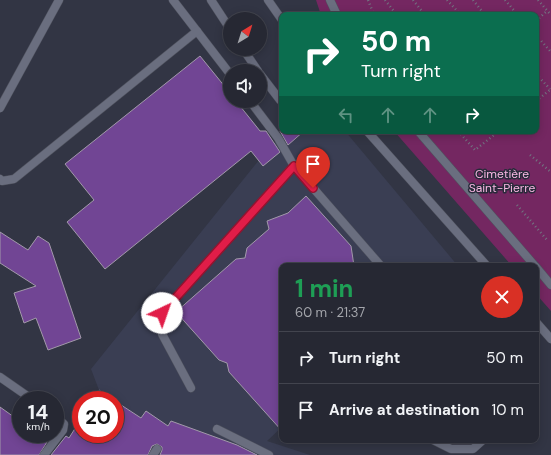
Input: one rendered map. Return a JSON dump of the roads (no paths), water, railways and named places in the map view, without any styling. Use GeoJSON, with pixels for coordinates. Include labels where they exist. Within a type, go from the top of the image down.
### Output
{"type":"FeatureCollection","features":[{"type":"Feature","properties":{"kind":"street"},"geometry":{"type":"LineString","coordinates":[[0,108],[59,0]]}},
{"type":"Feature","properties":{"kind":"street"},"geometry":{"type":"LineString","coordinates":[[173,0],[223,65]]}},
{"type":"Feature","properties":{"kind":"street"},"geometry":{"type":"LineString","coordinates":[[211,0],[223,18]]}},
{"type":"Feature","properties":{"kind":"street"},"geometry":{"type":"LineString","coordinates":[[268,0],[279,16]]}},
{"type":"Feature","properties":{"kind":"street"},"geometry":{"type":"LineString","coordinates":[[330,0],[336,12]]}},
{"type":"Feature","properties":{"kind":"street"},"geometry":{"type":"LineString","coordinates":[[0,179],[14,179],[197,31]]}},
{"type":"Feature","properties":{"kind":"street"},"geometry":{"type":"LineString","coordinates":[[267,83],[279,99]]}},
{"type":"Feature","properties":{"kind":"street"},"geometry":{"type":"LineString","coordinates":[[255,108],[278,138],[294,166],[378,263]]}},
{"type":"Feature","properties":{"kind":"street"},"geometry":{"type":"LineString","coordinates":[[370,134],[484,263]]}},
{"type":"Feature","properties":{"kind":"street"},"geometry":{"type":"LineString","coordinates":[[421,134],[532,263]]}},
{"type":"Feature","properties":{"kind":"street"},"geometry":{"type":"LineString","coordinates":[[191,388],[162,334],[162,313],[294,166]]}},
{"type":"Feature","properties":{"kind":"street"},"geometry":{"type":"LineString","coordinates":[[539,272],[551,285]]}},
{"type":"Feature","properties":{"kind":"street"},"geometry":{"type":"LineString","coordinates":[[539,325],[551,339]]}},
{"type":"Feature","properties":{"kind":"street"},"geometry":{"type":"LineString","coordinates":[[0,376],[21,391]]}},
{"type":"Feature","properties":{"kind":"street"},"geometry":{"type":"LineString","coordinates":[[217,428],[269,455]]}},
{"type":"Feature","properties":{"kind":"street"},"geometry":{"type":"LineString","coordinates":[[44,455],[53,443]]}},
{"type":"Feature","properties":{"kind":"street"},"geometry":{"type":"LineString","coordinates":[[438,443],[451,450],[473,449],[480,443]]}},
{"type":"Feature","properties":{"kind":"park label","name":"Cimetière Saint-Pierre"},"geometry":{"type":"Point","coordinates":[502,181]}}]}
